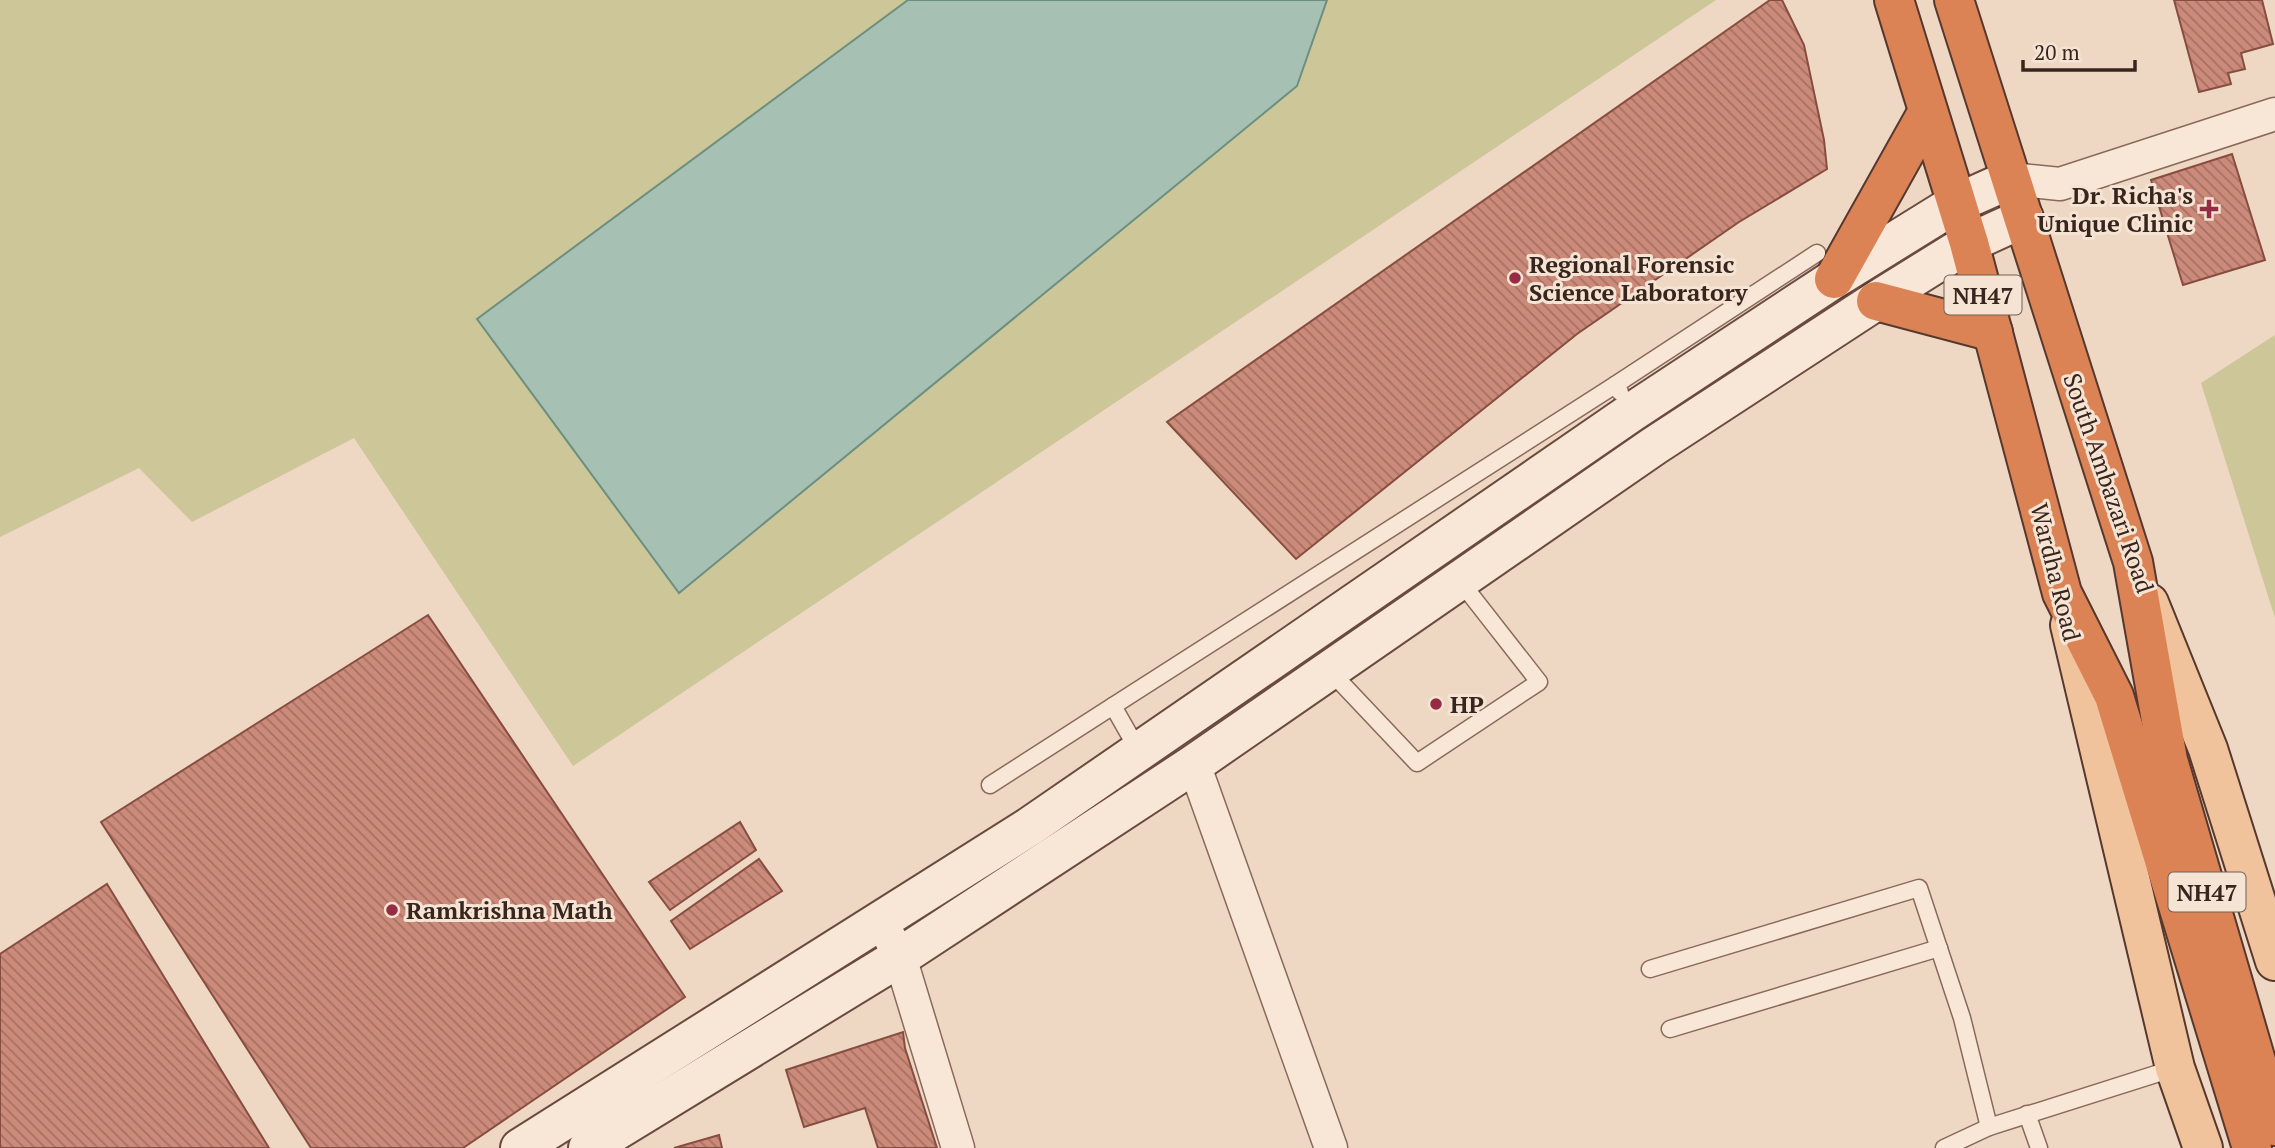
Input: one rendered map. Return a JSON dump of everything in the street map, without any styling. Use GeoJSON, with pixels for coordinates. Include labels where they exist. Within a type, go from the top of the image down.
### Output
{"type":"FeatureCollection","features":[{"type":"Feature","properties":{"kind":"highway","name":"Wardha Road"},"geometry":{"type":"LineString","coordinates":[[1894,0],[1969,243],[2062,593]]}},
{"type":"Feature","properties":{"kind":"highway","name":"South Ambazari Road"},"geometry":{"type":"LineString","coordinates":[[1954,0],[2133,562]]}},
{"type":"Feature","properties":{"kind":"highway"},"geometry":{"type":"LineString","coordinates":[[1826,266],[1927,113]]}},
{"type":"Feature","properties":{"kind":"highway"},"geometry":{"type":"LineString","coordinates":[[1876,301],[1993,332]]}},
{"type":"Feature","properties":{"kind":"highway","name":"NH47"},"geometry":{"type":"LineString","coordinates":[[2133,562],[2168,760],[2275,1126]]}},
{"type":"Feature","properties":{"kind":"highway","name":"NH47"},"geometry":{"type":"LineString","coordinates":[[2062,593],[2115,696],[2252,1148]]}},
{"type":"Feature","properties":{"kind":"main road"},"geometry":{"type":"LineString","coordinates":[[587,1148],[900,957],[1194,764],[1460,581],[1637,420],[1826,266],[2011,179]]}},
{"type":"Feature","properties":{"kind":"main road"},"geometry":{"type":"LineString","coordinates":[[538,1143],[1029,827],[1138,750],[1637,420],[1876,301],[1969,243],[2024,218]]}},
{"type":"Feature","properties":{"kind":"main road","name":"South Ambazari Road"},"geometry":{"type":"LineString","coordinates":[[2133,562],[2208,749],[2275,961]]}},
{"type":"Feature","properties":{"kind":"main road","name":"Wardha Road"},"geometry":{"type":"LineString","coordinates":[[2062,593],[2175,1068],[2203,1148]]}},
{"type":"Feature","properties":{"kind":"street"},"geometry":{"type":"LineString","coordinates":[[2011,179],[2060,184],[2275,114]]}},
{"type":"Feature","properties":{"kind":"street"},"geometry":{"type":"LineString","coordinates":[[2024,218],[2060,184]]}},
{"type":"Feature","properties":{"kind":"street"},"geometry":{"type":"LineString","coordinates":[[1194,764],[1331,1148]]}},
{"type":"Feature","properties":{"kind":"street"},"geometry":{"type":"LineString","coordinates":[[881,922],[900,957],[958,1148]]}},
{"type":"Feature","properties":{"kind":"lane"},"geometry":{"type":"LineString","coordinates":[[990,785],[1113,706],[1637,420]]}},
{"type":"Feature","properties":{"kind":"lane"},"geometry":{"type":"LineString","coordinates":[[1330,671],[1417,763],[1539,682],[1460,581]]}},
{"type":"Feature","properties":{"kind":"lane"},"geometry":{"type":"LineString","coordinates":[[1113,706],[1138,750]]}},
{"type":"Feature","properties":{"kind":"lane"},"geometry":{"type":"LineString","coordinates":[[1650,969],[1919,888],[1962,1018],[1989,1127]]}},
{"type":"Feature","properties":{"kind":"lane"},"geometry":{"type":"LineString","coordinates":[[1670,1029],[1939,948]]}},
{"type":"Feature","properties":{"kind":"lane"},"geometry":{"type":"LineString","coordinates":[[1944,1148],[1989,1127],[2175,1068]]}},
{"type":"Feature","properties":{"kind":"lane"},"geometry":{"type":"LineString","coordinates":[[2027,1114],[2039,1148]]}},
{"type":"Feature","properties":{"kind":"shaded area"},"geometry":{"type":"Polygon","coordinates":[[[0,0],[1716,0],[573,766],[354,438],[192,522],[139,468],[0,537],[0,0]]]}},
{"type":"Feature","properties":{"kind":"shaded area"},"geometry":{"type":"Polygon","coordinates":[[[908,0],[1327,0],[1297,86],[679,593],[477,319],[908,0]]]}},
{"type":"Feature","properties":{"kind":"shaded area"},"geometry":{"type":"Polygon","coordinates":[[[2275,335],[2275,618],[2201,383],[2275,335]]]}},
{"type":"Feature","properties":{"kind":"building","name":"Regional Forensic Science Laboratory"},"geometry":{"type":"Polygon","coordinates":[[[1770,0],[1782,0],[1804,45],[1824,140],[1827,169],[1739,222],[1577,334],[1296,559],[1167,422],[1770,0]]]}},
{"type":"Feature","properties":{"kind":"building"},"geometry":{"type":"Polygon","coordinates":[[[2174,0],[2262,0],[2273,44],[2241,53],[2245,69],[2228,73],[2231,84],[2199,92],[2174,0]]]}},
{"type":"Feature","properties":{"kind":"building"},"geometry":{"type":"Polygon","coordinates":[[[2232,154],[2265,260],[2183,285],[2151,180],[2232,154]]]}},
{"type":"Feature","properties":{"kind":"building","name":"Ramkrishna Math"},"geometry":{"type":"Polygon","coordinates":[[[428,615],[685,997],[463,1148],[311,1148],[101,822],[428,615]]]}},
{"type":"Feature","properties":{"kind":"building"},"geometry":{"type":"Polygon","coordinates":[[[740,822],[756,850],[670,910],[649,882],[740,822]]]}},
{"type":"Feature","properties":{"kind":"building"},"geometry":{"type":"Polygon","coordinates":[[[759,859],[782,891],[690,949],[671,921],[759,859]]]}},
{"type":"Feature","properties":{"kind":"building"},"geometry":{"type":"Polygon","coordinates":[[[107,884],[269,1148],[0,1148],[0,954],[107,884]]]}},
{"type":"Feature","properties":{"kind":"building"},"geometry":{"type":"Polygon","coordinates":[[[903,1032],[905,1048],[937,1148],[878,1148],[865,1108],[804,1127],[786,1070],[903,1032]]]}},
{"type":"Feature","properties":{"kind":"building"},"geometry":{"type":"Polygon","coordinates":[[[719,1135],[722,1148],[674,1148],[719,1135]]]}},
{"type":"Feature","properties":{"kind":"place","name":"Dr. Richa's Unique Clinic"},"geometry":{"type":"Point","coordinates":[2209,209]}},
{"type":"Feature","properties":{"kind":"place","name":"Regional Forensic Science Laboratory"},"geometry":{"type":"Point","coordinates":[1515,278]}},
{"type":"Feature","properties":{"kind":"place","name":"HP"},"geometry":{"type":"Point","coordinates":[1436,704]}},
{"type":"Feature","properties":{"kind":"place","name":"Ramkrishna Math"},"geometry":{"type":"Point","coordinates":[392,910]}}]}
